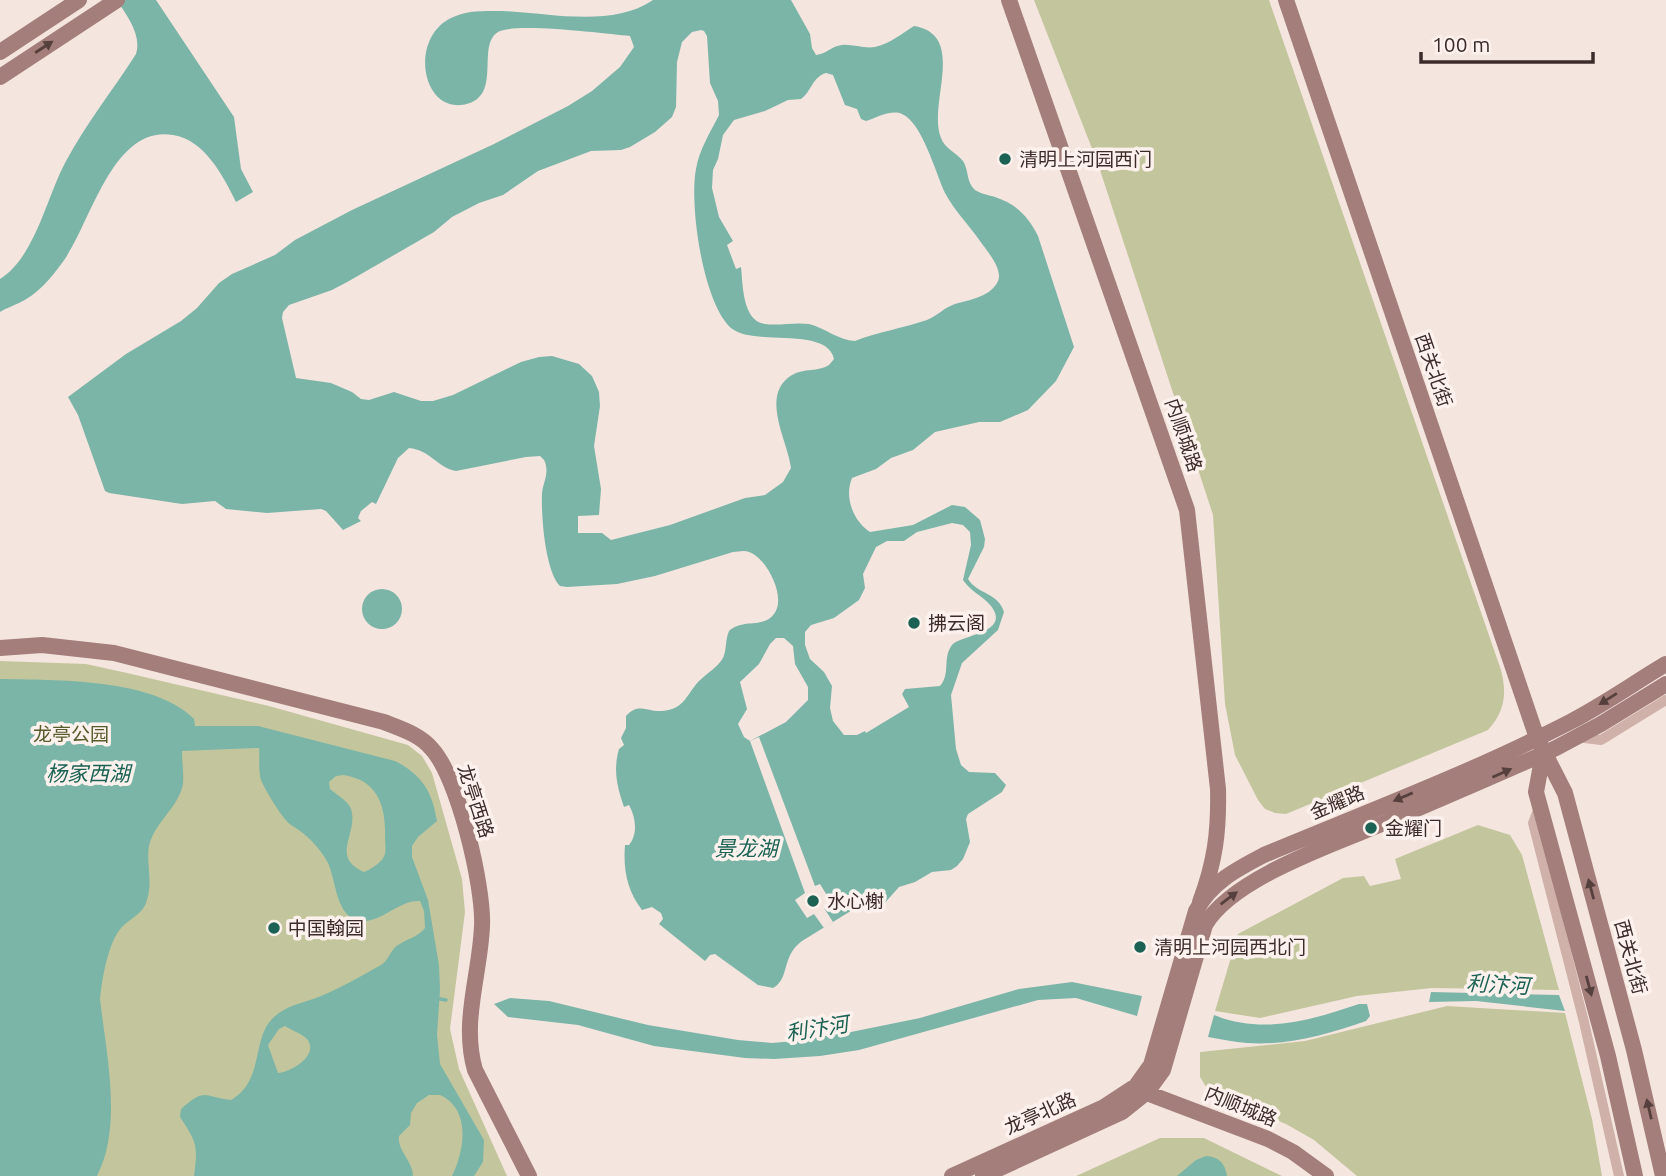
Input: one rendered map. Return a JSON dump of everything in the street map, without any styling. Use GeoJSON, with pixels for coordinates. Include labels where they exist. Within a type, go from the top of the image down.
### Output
{"type":"FeatureCollection","features":[{"type":"Feature","properties":{"kind":"street"},"geometry":{"type":"LineString","coordinates":[[0,76],[117,0]]}},
{"type":"Feature","properties":{"kind":"street","name":"内顺城路"},"geometry":{"type":"LineString","coordinates":[[1009,0],[1187,510],[1218,789],[1219,827],[1215,859],[1200,902]]}},
{"type":"Feature","properties":{"kind":"street","name":"西关北街"},"geometry":{"type":"LineString","coordinates":[[1286,0],[1537,738],[1565,793],[1634,1050],[1663,1176]]}},
{"type":"Feature","properties":{"kind":"street"},"geometry":{"type":"LineString","coordinates":[[0,52],[78,1]]}},
{"type":"Feature","properties":{"kind":"street","name":"龙亭西路"},"geometry":{"type":"LineString","coordinates":[[0,648],[42,645],[114,653],[384,722],[407,731],[430,747],[451,781],[480,884],[482,926],[469,1032],[472,1060],[529,1176]]}},
{"type":"Feature","properties":{"kind":"street","name":"金耀路"},"geometry":{"type":"LineString","coordinates":[[1140,1087],[1151,1065],[1192,922],[1200,902],[1210,889],[1231,873],[1264,855],[1483,764],[1537,738],[1584,714],[1666,664]]}},
{"type":"Feature","properties":{"kind":"street","name":"金耀路"},"geometry":{"type":"LineString","coordinates":[[1140,1087],[1163,1070],[1205,925],[1216,908],[1244,887],[1273,871],[1543,754],[1666,684]]}},
{"type":"Feature","properties":{"kind":"street"},"geometry":{"type":"LineString","coordinates":[[1576,737],[1601,740],[1666,700]]}},
{"type":"Feature","properties":{"kind":"street"},"geometry":{"type":"LineString","coordinates":[[1543,754],[1536,792],[1608,1056],[1635,1176]]}},
{"type":"Feature","properties":{"kind":"street"},"geometry":{"type":"LineString","coordinates":[[1540,805],[1533,823],[1584,1021],[1619,1176]]}},
{"type":"Feature","properties":{"kind":"street","name":"内顺城路"},"geometry":{"type":"LineString","coordinates":[[1140,1087],[1268,1139],[1293,1152],[1326,1176]]}},
{"type":"Feature","properties":{"kind":"street","name":"龙亭北路"},"geometry":{"type":"LineString","coordinates":[[953,1176],[1104,1107],[1140,1087]]}},
{"type":"Feature","properties":{"kind":"street","name":"龙亭北路"},"geometry":{"type":"LineString","coordinates":[[983,1176],[1122,1112],[1140,1087]]}},
{"type":"Feature","properties":{"kind":"green space"},"geometry":{"type":"Polygon","coordinates":[[[1034,0],[1269,0],[1501,670],[1503,702],[1498,716],[1488,730],[1286,814],[1265,809],[1258,800],[1235,755],[1225,704],[1213,515],[1098,164],[1034,0]]]}},
{"type":"Feature","properties":{"kind":"green space","name":"中国翰园"},"geometry":{"type":"Polygon","coordinates":[[[0,661],[86,664],[127,673],[269,706],[408,745],[422,756],[432,773],[462,879],[465,912],[450,1029],[459,1069],[507,1176],[0,1176],[0,661]]]}},
{"type":"Feature","properties":{"kind":"green space"},"geometry":{"type":"Polygon","coordinates":[[[1478,825],[1510,835],[1522,855],[1559,990],[1432,988],[1357,996],[1260,1018],[1215,1011],[1238,934],[1343,878],[1364,876],[1370,886],[1401,879],[1395,859],[1478,825]]]}},
{"type":"Feature","properties":{"kind":"green space"},"geometry":{"type":"Polygon","coordinates":[[[1447,1006],[1565,1013],[1592,1119],[1602,1176],[1357,1176],[1314,1140],[1286,1124],[1217,1096],[1208,1090],[1200,1077],[1200,1052],[1305,1041],[1447,1006]]]}},
{"type":"Feature","properties":{"kind":"green space"},"geometry":{"type":"Polygon","coordinates":[[[1160,1138],[1204,1138],[1282,1176],[1076,1176],[1160,1138]]]}},
{"type":"Feature","properties":{"kind":"water"},"geometry":{"type":"Polygon","coordinates":[[[117,0],[156,0],[234,117],[241,169],[253,192],[236,202],[212,161],[195,144],[173,135],[152,136],[134,145],[118,161],[105,181],[73,246],[48,280],[26,300],[0,312],[0,279],[22,257],[65,163],[136,54],[135,33],[117,0]]]}},
{"type":"Feature","properties":{"kind":"water","name":"景龙湖"},"geometry":{"type":"Polygon","coordinates":[[[653,0],[791,0],[810,34],[816,55],[842,45],[880,46],[914,26],[930,32],[939,43],[943,56],[938,107],[941,138],[963,161],[975,190],[1015,207],[1034,229],[1074,347],[1056,381],[1028,410],[1000,422],[979,422],[935,432],[913,450],[852,478],[849,493],[852,508],[859,522],[870,532],[913,525],[952,505],[965,507],[980,520],[985,539],[984,547],[968,579],[993,597],[1004,612],[998,630],[962,663],[951,695],[956,749],[961,765],[969,772],[995,773],[1006,785],[1002,792],[968,814],[966,819],[970,842],[957,866],[951,870],[932,872],[899,887],[882,906],[877,899],[867,901],[802,941],[791,953],[782,979],[773,988],[758,985],[715,954],[705,961],[659,924],[663,919],[661,913],[652,907],[642,910],[630,887],[625,863],[625,845],[629,845],[634,836],[633,815],[629,805],[624,807],[616,771],[619,749],[624,745],[621,738],[626,728],[626,716],[635,709],[662,711],[676,707],[723,658],[729,631],[740,625],[764,621],[774,614],[777,607],[777,589],[768,570],[756,556],[747,551],[733,552],[655,576],[617,584],[560,586],[547,556],[542,515],[546,469],[545,461],[540,456],[456,471],[423,452],[409,448],[398,458],[376,504],[372,502],[361,511],[358,518],[361,521],[343,530],[321,509],[267,513],[226,509],[215,501],[182,504],[109,493],[105,491],[78,415],[68,397],[126,354],[181,321],[197,308],[219,283],[232,274],[275,255],[295,240],[352,210],[494,144],[568,106],[592,91],[620,67],[634,47],[630,36],[541,28],[508,29],[498,32],[492,39],[486,83],[482,93],[474,101],[461,105],[447,103],[437,96],[429,85],[426,55],[438,28],[451,18],[469,12],[489,11],[580,17],[619,14],[637,9],[653,0]],[[701,30],[692,32],[682,42],[677,62],[676,107],[672,117],[655,132],[621,150],[591,151],[538,171],[503,195],[479,203],[452,217],[434,232],[349,281],[289,305],[282,318],[296,378],[331,383],[361,399],[369,400],[394,392],[421,401],[433,401],[453,395],[521,362],[539,357],[552,356],[579,364],[592,376],[599,392],[600,406],[594,446],[601,489],[599,515],[578,516],[578,533],[602,533],[611,540],[670,525],[745,498],[765,495],[783,482],[791,468],[778,419],[777,394],[782,384],[792,375],[825,367],[834,359],[828,349],[818,343],[755,336],[731,328],[713,298],[700,253],[694,185],[700,155],[719,115],[718,101],[710,83],[707,36],[701,30]],[[821,75],[801,99],[788,100],[765,111],[734,120],[723,135],[713,170],[712,188],[719,217],[733,241],[727,245],[736,269],[741,267],[745,301],[752,316],[765,324],[809,324],[855,341],[927,320],[951,305],[989,292],[999,278],[997,267],[949,199],[916,127],[898,113],[888,113],[866,121],[861,119],[857,109],[845,105],[833,75],[821,75]],[[952,523],[917,532],[904,541],[887,541],[876,547],[863,574],[865,588],[859,600],[834,618],[811,625],[805,632],[805,645],[810,659],[824,672],[832,686],[830,708],[833,721],[844,735],[866,733],[909,707],[902,694],[905,689],[940,686],[952,645],[990,628],[995,622],[996,615],[991,606],[963,580],[971,545],[970,532],[963,525],[952,523]],[[776,638],[759,664],[740,682],[747,709],[738,724],[744,737],[750,741],[786,722],[808,700],[808,687],[795,664],[793,646],[784,638],[776,638]]]}},
{"type":"Feature","properties":{"kind":"water"},"geometry":{"type":"Polygon","coordinates":[[[382,589],[396,595],[402,609],[396,623],[382,629],[368,623],[362,609],[368,595],[382,589]]]}},
{"type":"Feature","properties":{"kind":"water","name":"杨家西湖"},"geometry":{"type":"Polygon","coordinates":[[[0,679],[75,681],[130,689],[155,696],[176,706],[194,719],[195,726],[258,726],[395,761],[419,778],[429,793],[437,821],[418,837],[412,846],[412,857],[428,900],[439,965],[437,1035],[440,1064],[484,1140],[483,1162],[474,1176],[452,1176],[462,1143],[461,1121],[450,1102],[440,1095],[429,1095],[417,1103],[411,1113],[410,1125],[399,1136],[400,1146],[411,1166],[413,1176],[194,1176],[195,1145],[180,1117],[181,1109],[200,1096],[231,1100],[242,1092],[253,1071],[262,1036],[274,1017],[288,1008],[347,984],[381,965],[395,947],[425,928],[424,911],[420,901],[404,904],[368,921],[360,921],[346,913],[341,906],[328,863],[312,841],[284,817],[263,785],[259,748],[182,751],[181,792],[156,830],[149,846],[149,893],[145,905],[117,934],[104,971],[100,999],[109,1066],[111,1112],[105,1156],[97,1176],[0,1176],[0,679]],[[343,775],[336,776],[329,782],[330,789],[347,802],[351,809],[347,853],[354,866],[364,872],[384,857],[384,815],[378,796],[372,789],[364,782],[343,775]],[[285,1026],[279,1029],[268,1045],[278,1073],[297,1066],[310,1050],[306,1038],[285,1026]]]}},
{"type":"Feature","properties":{"kind":"water"},"geometry":{"type":"Polygon","coordinates":[[[1072,982],[1142,996],[1137,1016],[1076,998],[1038,1000],[859,1050],[774,1059],[745,1058],[654,1046],[578,1025],[508,1017],[494,1004],[510,998],[549,1001],[648,1025],[772,1043],[851,1032],[920,1018],[1019,989],[1072,982]]]}},
{"type":"Feature","properties":{"kind":"water"},"geometry":{"type":"Polygon","coordinates":[[[1431,992],[1559,995],[1565,1011],[1476,1001],[1429,1002],[1431,992]]]}},
{"type":"Feature","properties":{"kind":"water"},"geometry":{"type":"Polygon","coordinates":[[[1367,1004],[1370,1016],[1366,1021],[1308,1038],[1278,1043],[1242,1043],[1208,1037],[1214,1015],[1233,1021],[1269,1025],[1305,1020],[1367,1004]]]}},
{"type":"Feature","properties":{"kind":"water"},"geometry":{"type":"Polygon","coordinates":[[[1206,1156],[1221,1162],[1227,1176],[1177,1176],[1196,1160],[1206,1156]]]}},
{"type":"Feature","properties":{"kind":"pier"},"geometry":{"type":"Polygon","coordinates":[[[759,737],[815,886],[820,884],[831,902],[824,908],[833,922],[824,928],[814,914],[807,918],[795,900],[805,893],[750,741],[759,737]]]}},
{"type":"Feature","properties":{"kind":"waterway"},"geometry":{"type":"LineString","coordinates":[[440,999],[446,1000]]}},
{"type":"Feature","properties":{"kind":"place","name":"清明上河园西门"},"geometry":{"type":"Point","coordinates":[1005,159]}},
{"type":"Feature","properties":{"kind":"place","name":"拂云阁"},"geometry":{"type":"Point","coordinates":[914,623]}},
{"type":"Feature","properties":{"kind":"place","name":"金耀门"},"geometry":{"type":"Point","coordinates":[1371,828]}},
{"type":"Feature","properties":{"kind":"place","name":"水心榭"},"geometry":{"type":"Point","coordinates":[813,901]}},
{"type":"Feature","properties":{"kind":"place","name":"中国翰园"},"geometry":{"type":"Point","coordinates":[274,928]}},
{"type":"Feature","properties":{"kind":"place","name":"清明上河园西北门"},"geometry":{"type":"Point","coordinates":[1140,947]}},
{"type":"Feature","properties":{"kind":"park label","name":"龙亭公园"},"geometry":{"type":"Point","coordinates":[71,734]}},
{"type":"Feature","properties":{"kind":"water label","name":"利汴河"},"geometry":{"type":"Point","coordinates":[1498,984]}},
{"type":"Feature","properties":{"kind":"water label","name":"利汴河"},"geometry":{"type":"Point","coordinates":[817,1028]}}]}
